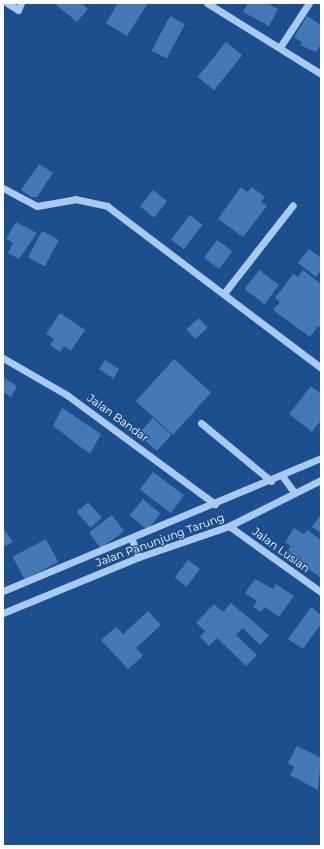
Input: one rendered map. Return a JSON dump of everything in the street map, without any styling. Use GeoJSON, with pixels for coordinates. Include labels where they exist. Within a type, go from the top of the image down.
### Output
{"type":"FeatureCollection","features":[{"type":"Feature","properties":{"kind":"street"},"geometry":{"type":"LineString","coordinates":[[7,3],[18,10],[21,3]]}},
{"type":"Feature","properties":{"kind":"street"},"geometry":{"type":"LineString","coordinates":[[207,3],[280,47],[321,74]]}},
{"type":"Feature","properties":{"kind":"street"},"geometry":{"type":"LineString","coordinates":[[280,47],[309,3]]}},
{"type":"Feature","properties":{"kind":"street"},"geometry":{"type":"LineString","coordinates":[[3,188],[37,206],[75,199],[107,206],[225,292],[321,368]]}},
{"type":"Feature","properties":{"kind":"street"},"geometry":{"type":"LineString","coordinates":[[225,292],[293,205]]}},
{"type":"Feature","properties":{"kind":"street","name":"Jalan Bandar"},"geometry":{"type":"LineString","coordinates":[[3,358],[67,395],[215,504]]}},
{"type":"Feature","properties":{"kind":"street"},"geometry":{"type":"LineString","coordinates":[[201,423],[271,481]]}},
{"type":"Feature","properties":{"kind":"street","name":"Jalan Panunjung Tarung"},"geometry":{"type":"LineString","coordinates":[[3,591],[132,540],[215,504],[283,477],[321,458]]}},
{"type":"Feature","properties":{"kind":"street"},"geometry":{"type":"LineString","coordinates":[[283,477],[294,492]]}},
{"type":"Feature","properties":{"kind":"street","name":"Jalan Panunjung Tarung"},"geometry":{"type":"LineString","coordinates":[[3,613],[139,557],[229,526],[294,492],[321,480]]}},
{"type":"Feature","properties":{"kind":"street","name":"Jalan Lusian"},"geometry":{"type":"LineString","coordinates":[[229,526],[321,592]]}},
{"type":"Feature","properties":{"kind":"street"},"geometry":{"type":"LineString","coordinates":[[132,540],[139,557]]}},
{"type":"Feature","properties":{"kind":"building"},"geometry":{"type":"Polygon","coordinates":[[[54,3],[81,3],[88,9],[77,22],[54,3]]]}},
{"type":"Feature","properties":{"kind":"building"},"geometry":{"type":"Polygon","coordinates":[[[118,3],[148,3],[127,36],[106,23],[118,3]]]}},
{"type":"Feature","properties":{"kind":"building"},"geometry":{"type":"Polygon","coordinates":[[[248,3],[266,3],[278,9],[269,26],[243,12],[248,3]]]}},
{"type":"Feature","properties":{"kind":"building"},"geometry":{"type":"Polygon","coordinates":[[[170,16],[185,24],[167,58],[152,50],[170,16]]]}},
{"type":"Feature","properties":{"kind":"building"},"geometry":{"type":"Polygon","coordinates":[[[307,16],[321,25],[321,44],[316,52],[300,45],[302,42],[294,37],[307,16]]]}},
{"type":"Feature","properties":{"kind":"building"},"geometry":{"type":"Polygon","coordinates":[[[226,42],[242,55],[214,90],[198,77],[226,42]]]}},
{"type":"Feature","properties":{"kind":"building"},"geometry":{"type":"Polygon","coordinates":[[[39,164],[53,173],[37,197],[31,197],[21,190],[39,164]]]}},
{"type":"Feature","properties":{"kind":"building"},"geometry":{"type":"Polygon","coordinates":[[[241,187],[248,192],[252,187],[265,197],[261,202],[267,206],[243,237],[218,219],[241,187]]]}},
{"type":"Feature","properties":{"kind":"building"},"geometry":{"type":"Polygon","coordinates":[[[153,190],[167,201],[154,218],[140,207],[153,190]]]}},
{"type":"Feature","properties":{"kind":"building"},"geometry":{"type":"Polygon","coordinates":[[[190,215],[203,225],[184,249],[171,239],[190,215]]]}},
{"type":"Feature","properties":{"kind":"building"},"geometry":{"type":"Polygon","coordinates":[[[16,222],[37,233],[19,259],[8,253],[13,243],[6,239],[16,222]]]}},
{"type":"Feature","properties":{"kind":"building"},"geometry":{"type":"Polygon","coordinates":[[[42,231],[59,240],[45,266],[28,257],[42,231]]]}},
{"type":"Feature","properties":{"kind":"building"},"geometry":{"type":"Polygon","coordinates":[[[217,240],[232,251],[219,269],[204,258],[217,240]]]}},
{"type":"Feature","properties":{"kind":"building"},"geometry":{"type":"Polygon","coordinates":[[[309,249],[321,258],[321,270],[316,277],[298,263],[309,249]]]}},
{"type":"Feature","properties":{"kind":"building"},"geometry":{"type":"Polygon","coordinates":[[[259,270],[279,285],[265,304],[245,289],[259,270]]]}},
{"type":"Feature","properties":{"kind":"building"},"geometry":{"type":"Polygon","coordinates":[[[303,270],[321,284],[321,328],[318,326],[310,337],[273,310],[280,302],[275,298],[293,274],[298,277],[303,270]]]}},
{"type":"Feature","properties":{"kind":"building"},"geometry":{"type":"Polygon","coordinates":[[[60,313],[85,330],[71,351],[64,346],[60,352],[50,345],[54,339],[46,334],[60,313]]]}},
{"type":"Feature","properties":{"kind":"building"},"geometry":{"type":"Polygon","coordinates":[[[199,318],[208,328],[195,339],[186,329],[199,318]]]}},
{"type":"Feature","properties":{"kind":"building"},"geometry":{"type":"Polygon","coordinates":[[[174,359],[211,392],[173,435],[136,401],[174,359]]]}},
{"type":"Feature","properties":{"kind":"building"},"geometry":{"type":"Polygon","coordinates":[[[105,360],[119,369],[113,378],[99,369],[105,360]]]}},
{"type":"Feature","properties":{"kind":"building"},"geometry":{"type":"Polygon","coordinates":[[[3,377],[17,386],[11,397],[3,392],[3,377]]]}},
{"type":"Feature","properties":{"kind":"building"},"geometry":{"type":"Polygon","coordinates":[[[311,386],[321,394],[321,420],[312,432],[289,414],[311,386]]]}},
{"type":"Feature","properties":{"kind":"building"},"geometry":{"type":"Polygon","coordinates":[[[62,408],[101,434],[90,454],[53,426],[62,408]]]}},
{"type":"Feature","properties":{"kind":"building"},"geometry":{"type":"Polygon","coordinates":[[[153,418],[172,435],[157,451],[138,434],[153,418]]]}},
{"type":"Feature","properties":{"kind":"building"},"geometry":{"type":"Polygon","coordinates":[[[153,472],[184,495],[171,513],[140,490],[153,472]]]}},
{"type":"Feature","properties":{"kind":"building"},"geometry":{"type":"Polygon","coordinates":[[[143,499],[161,514],[147,530],[130,515],[143,499]]]}},
{"type":"Feature","properties":{"kind":"building"},"geometry":{"type":"Polygon","coordinates":[[[88,502],[102,518],[90,528],[77,512],[88,502]]]}},
{"type":"Feature","properties":{"kind":"building"},"geometry":{"type":"Polygon","coordinates":[[[112,515],[124,531],[101,548],[89,532],[112,515]]]}},
{"type":"Feature","properties":{"kind":"building"},"geometry":{"type":"Polygon","coordinates":[[[320,516],[321,517],[321,533],[312,527],[320,516]]]}},
{"type":"Feature","properties":{"kind":"building"},"geometry":{"type":"Polygon","coordinates":[[[3,528],[13,542],[3,547],[3,528]]]}},
{"type":"Feature","properties":{"kind":"building"},"geometry":{"type":"Polygon","coordinates":[[[294,528],[304,534],[307,530],[321,540],[321,578],[286,553],[291,546],[285,542],[294,528]]]}},
{"type":"Feature","properties":{"kind":"building"},"geometry":{"type":"Polygon","coordinates":[[[46,539],[58,562],[25,580],[12,557],[46,539]]]}},
{"type":"Feature","properties":{"kind":"building"},"geometry":{"type":"Polygon","coordinates":[[[188,560],[200,569],[187,587],[175,578],[188,560]]]}},
{"type":"Feature","properties":{"kind":"building"},"geometry":{"type":"Polygon","coordinates":[[[255,579],[273,589],[276,584],[294,596],[279,617],[265,607],[261,612],[253,607],[257,601],[245,593],[255,579]]]}},
{"type":"Feature","properties":{"kind":"building"},"geometry":{"type":"Polygon","coordinates":[[[231,603],[269,635],[260,645],[243,628],[236,635],[257,655],[246,666],[217,638],[209,646],[200,637],[205,631],[196,623],[214,604],[223,612],[231,603]]]}},
{"type":"Feature","properties":{"kind":"building"},"geometry":{"type":"Polygon","coordinates":[[[311,607],[321,615],[321,624],[303,649],[288,639],[311,607]]]}},
{"type":"Feature","properties":{"kind":"building"},"geometry":{"type":"Polygon","coordinates":[[[148,611],[161,625],[136,648],[143,656],[128,669],[101,640],[116,627],[123,634],[148,611]]]}},
{"type":"Feature","properties":{"kind":"building"},"geometry":{"type":"Polygon","coordinates":[[[297,746],[321,758],[318,790],[290,775],[294,767],[288,763],[297,746]]]}}]}
